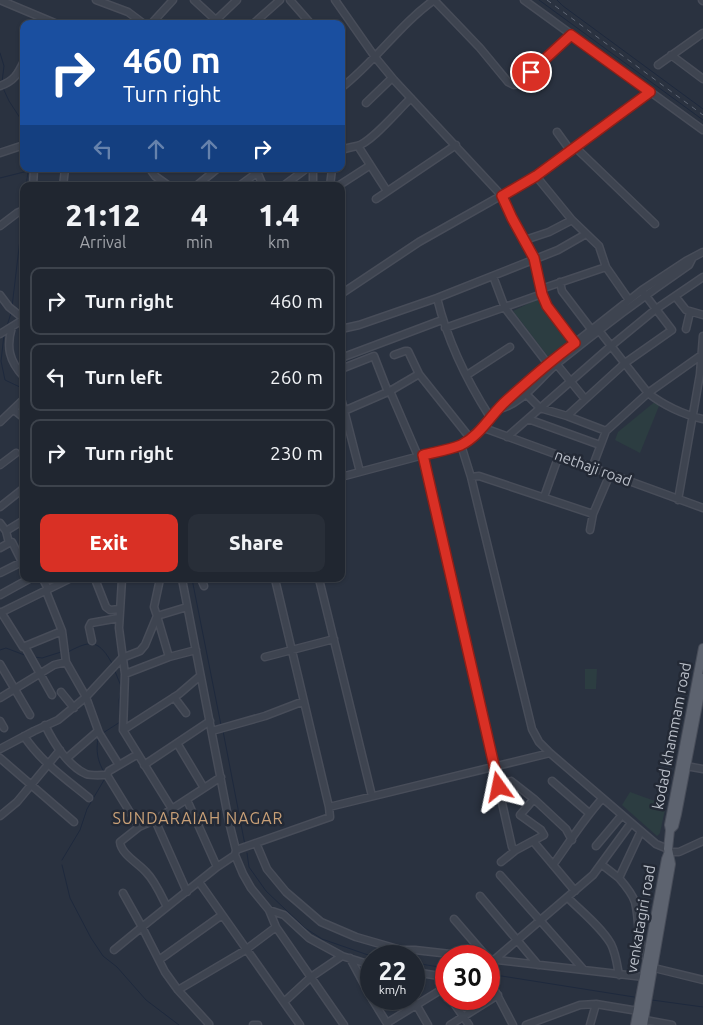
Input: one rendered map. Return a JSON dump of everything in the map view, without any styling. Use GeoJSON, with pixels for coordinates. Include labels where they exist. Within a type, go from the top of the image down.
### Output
{"type":"FeatureCollection","features":[{"type":"Feature","properties":{"kind":"main road","name":"kodad khammam road"},"geometry":{"type":"LineString","coordinates":[[670,830],[674,826],[686,766],[700,687],[703,648]]}},
{"type":"Feature","properties":{"kind":"main road","name":"kodad khammam road"},"geometry":{"type":"LineString","coordinates":[[668,852],[669,825],[703,678]]}},
{"type":"Feature","properties":{"kind":"main road","name":"venkatagiri road"},"geometry":{"type":"LineString","coordinates":[[639,1017],[641,993],[649,964],[668,852]]}},
{"type":"Feature","properties":{"kind":"main road"},"geometry":{"type":"LineString","coordinates":[[639,1017],[649,964]]}},
{"type":"Feature","properties":{"kind":"street"},"geometry":{"type":"LineString","coordinates":[[0,0],[40,20]]}},
{"type":"Feature","properties":{"kind":"street"},"geometry":{"type":"LineString","coordinates":[[96,0],[128,12],[139,20]]}},
{"type":"Feature","properties":{"kind":"street"},"geometry":{"type":"LineString","coordinates":[[155,20],[173,0]]}},
{"type":"Feature","properties":{"kind":"street"},"geometry":{"type":"LineString","coordinates":[[194,0],[216,20]]}},
{"type":"Feature","properties":{"kind":"street"},"geometry":{"type":"LineString","coordinates":[[220,20],[237,0]]}},
{"type":"Feature","properties":{"kind":"street"},"geometry":{"type":"LineString","coordinates":[[258,20],[280,0]]}},
{"type":"Feature","properties":{"kind":"street"},"geometry":{"type":"LineString","coordinates":[[290,0],[308,20]]}},
{"type":"Feature","properties":{"kind":"street"},"geometry":{"type":"LineString","coordinates":[[335,0],[392,78],[502,196],[508,211],[534,258],[541,292],[547,306],[575,343]]}},
{"type":"Feature","properties":{"kind":"street"},"geometry":{"type":"LineString","coordinates":[[345,85],[375,57],[425,2],[434,0],[480,48],[508,82],[514,85],[518,84],[571,35]]}},
{"type":"Feature","properties":{"kind":"street"},"geometry":{"type":"LineString","coordinates":[[524,0],[703,130]]}},
{"type":"Feature","properties":{"kind":"street"},"geometry":{"type":"LineString","coordinates":[[658,65],[703,33]]}},
{"type":"Feature","properties":{"kind":"street"},"geometry":{"type":"LineString","coordinates":[[671,55],[703,79]]}},
{"type":"Feature","properties":{"kind":"street"},"geometry":{"type":"LineString","coordinates":[[2,85],[16,76],[20,68]]}},
{"type":"Feature","properties":{"kind":"street"},"geometry":{"type":"LineString","coordinates":[[366,103],[392,78]]}},
{"type":"Feature","properties":{"kind":"street"},"geometry":{"type":"LineString","coordinates":[[345,291],[419,242],[536,176],[650,92]]}},
{"type":"Feature","properties":{"kind":"street"},"geometry":{"type":"LineString","coordinates":[[345,149],[358,146],[378,132],[411,98]]}},
{"type":"Feature","properties":{"kind":"street"},"geometry":{"type":"LineString","coordinates":[[557,132],[655,224]]}},
{"type":"Feature","properties":{"kind":"street"},"geometry":{"type":"LineString","coordinates":[[376,199],[456,145]]}},
{"type":"Feature","properties":{"kind":"street"},"geometry":{"type":"LineString","coordinates":[[0,153],[20,146]]}},
{"type":"Feature","properties":{"kind":"street"},"geometry":{"type":"LineString","coordinates":[[358,146],[369,166],[387,191]]}},
{"type":"Feature","properties":{"kind":"street"},"geometry":{"type":"LineString","coordinates":[[344,182],[369,166]]}},
{"type":"Feature","properties":{"kind":"street"},"geometry":{"type":"LineString","coordinates":[[152,172],[163,182]]}},
{"type":"Feature","properties":{"kind":"street"},"geometry":{"type":"LineString","coordinates":[[201,182],[213,172]]}},
{"type":"Feature","properties":{"kind":"street"},"geometry":{"type":"LineString","coordinates":[[244,182],[255,172]]}},
{"type":"Feature","properties":{"kind":"street"},"geometry":{"type":"LineString","coordinates":[[288,182],[302,172]]}},
{"type":"Feature","properties":{"kind":"street"},"geometry":{"type":"LineString","coordinates":[[536,176],[572,220],[598,246],[606,267],[629,300]]}},
{"type":"Feature","properties":{"kind":"street"},"geometry":{"type":"LineString","coordinates":[[0,226],[20,212]]}},
{"type":"Feature","properties":{"kind":"street"},"geometry":{"type":"LineString","coordinates":[[525,240],[549,232],[572,220]]}},
{"type":"Feature","properties":{"kind":"street"},"geometry":{"type":"LineString","coordinates":[[345,328],[360,325],[493,276],[569,244],[586,234]]}},
{"type":"Feature","properties":{"kind":"street"},"geometry":{"type":"LineString","coordinates":[[345,476],[461,445],[484,428],[490,417],[499,409],[509,407],[523,391],[575,343],[644,293],[689,266],[692,259],[703,252]]}},
{"type":"Feature","properties":{"kind":"street"},"geometry":{"type":"LineString","coordinates":[[445,328],[506,308],[560,282],[606,267]]}},
{"type":"Feature","properties":{"kind":"street"},"geometry":{"type":"LineString","coordinates":[[493,276],[506,308],[585,399]]}},
{"type":"Feature","properties":{"kind":"street"},"geometry":{"type":"LineString","coordinates":[[507,437],[570,380],[656,309],[703,277]]}},
{"type":"Feature","properties":{"kind":"street"},"geometry":{"type":"LineString","coordinates":[[560,282],[562,291],[611,346],[648,393],[656,399],[692,416],[703,419]]}},
{"type":"Feature","properties":{"kind":"street"},"geometry":{"type":"LineString","coordinates":[[552,363],[629,300],[644,293]]}},
{"type":"Feature","properties":{"kind":"street"},"geometry":{"type":"LineString","coordinates":[[567,416],[625,363],[672,330],[644,293]]}},
{"type":"Feature","properties":{"kind":"street"},"geometry":{"type":"LineString","coordinates":[[0,295],[10,307],[20,315]]}},
{"type":"Feature","properties":{"kind":"street"},"geometry":{"type":"LineString","coordinates":[[675,296],[684,308],[690,312],[703,314]]}},
{"type":"Feature","properties":{"kind":"street"},"geometry":{"type":"LineString","coordinates":[[436,298],[445,328],[490,417]]}},
{"type":"Feature","properties":{"kind":"street"},"geometry":{"type":"LineString","coordinates":[[686,329],[690,312]]}},
{"type":"Feature","properties":{"kind":"street"},"geometry":{"type":"LineString","coordinates":[[345,356],[442,320]]}},
{"type":"Feature","properties":{"kind":"street"},"geometry":{"type":"LineString","coordinates":[[1,333],[20,321]]}},
{"type":"Feature","properties":{"kind":"street"},"geometry":{"type":"LineString","coordinates":[[11,327],[8,339],[9,352],[13,362],[20,370]]}},
{"type":"Feature","properties":{"kind":"street"},"geometry":{"type":"LineString","coordinates":[[678,500],[700,374],[703,336]]}},
{"type":"Feature","properties":{"kind":"street"},"geometry":{"type":"LineString","coordinates":[[467,374],[510,347]]}},
{"type":"Feature","properties":{"kind":"street"},"geometry":{"type":"LineString","coordinates":[[394,355],[408,351],[419,374],[470,438]]}},
{"type":"Feature","properties":{"kind":"street"},"geometry":{"type":"LineString","coordinates":[[592,468],[606,431],[648,393],[702,354]]}},
{"type":"Feature","properties":{"kind":"street"},"geometry":{"type":"LineString","coordinates":[[345,367],[374,356],[421,456],[512,847],[516,850]]}},
{"type":"Feature","properties":{"kind":"street"},"geometry":{"type":"LineString","coordinates":[[345,412],[389,391],[419,374]]}},
{"type":"Feature","properties":{"kind":"street"},"geometry":{"type":"LineString","coordinates":[[523,391],[540,408],[606,431]]}},
{"type":"Feature","properties":{"kind":"street"},"geometry":{"type":"LineString","coordinates":[[0,422],[20,403]]}},
{"type":"Feature","properties":{"kind":"street"},"geometry":{"type":"LineString","coordinates":[[14,410],[20,415]]}},
{"type":"Feature","properties":{"kind":"street"},"geometry":{"type":"LineString","coordinates":[[345,416],[360,472]]}},
{"type":"Feature","properties":{"kind":"street"},"geometry":{"type":"LineString","coordinates":[[528,419],[600,445]]}},
{"type":"Feature","properties":{"kind":"street","name":"nethaji road"},"geometry":{"type":"LineString","coordinates":[[484,428],[703,508]]}},
{"type":"Feature","properties":{"kind":"street"},"geometry":{"type":"LineString","coordinates":[[461,445],[471,477],[532,729],[539,742],[603,800],[668,852],[679,852],[703,841]]}},
{"type":"Feature","properties":{"kind":"street"},"geometry":{"type":"LineString","coordinates":[[0,466],[16,453]]}},
{"type":"Feature","properties":{"kind":"street"},"geometry":{"type":"LineString","coordinates":[[544,497],[559,456]]}},
{"type":"Feature","properties":{"kind":"street"},"geometry":{"type":"LineString","coordinates":[[590,530],[594,514],[610,474]]}},
{"type":"Feature","properties":{"kind":"street"},"geometry":{"type":"LineString","coordinates":[[471,477],[479,476],[594,514]]}},
{"type":"Feature","properties":{"kind":"street"},"geometry":{"type":"LineString","coordinates":[[0,507],[20,491]]}},
{"type":"Feature","properties":{"kind":"street"},"geometry":{"type":"LineString","coordinates":[[6,531],[20,522]]}},
{"type":"Feature","properties":{"kind":"street"},"geometry":{"type":"LineString","coordinates":[[0,523],[6,531],[9,543]]}},
{"type":"Feature","properties":{"kind":"street"},"geometry":{"type":"LineString","coordinates":[[0,548],[12,542],[20,557]]}},
{"type":"Feature","properties":{"kind":"street"},"geometry":{"type":"LineString","coordinates":[[0,573],[20,563]]}},
{"type":"Feature","properties":{"kind":"street"},"geometry":{"type":"LineString","coordinates":[[0,595],[24,582]]}},
{"type":"Feature","properties":{"kind":"street"},"geometry":{"type":"LineString","coordinates":[[44,582],[62,631],[66,662],[86,697],[98,731],[119,765]]}},
{"type":"Feature","properties":{"kind":"street"},"geometry":{"type":"LineString","coordinates":[[52,695],[25,647],[22,646],[0,612],[63,582]]}},
{"type":"Feature","properties":{"kind":"street"},"geometry":{"type":"LineString","coordinates":[[96,582],[106,606],[110,610],[120,609]]}},
{"type":"Feature","properties":{"kind":"street"},"geometry":{"type":"LineString","coordinates":[[122,582],[119,618],[120,660],[125,674],[123,730],[172,809]]}},
{"type":"Feature","properties":{"kind":"street"},"geometry":{"type":"LineString","coordinates":[[159,582],[154,607],[169,657]]}},
{"type":"Feature","properties":{"kind":"street"},"geometry":{"type":"LineString","coordinates":[[183,582],[200,676],[243,874],[251,888],[269,910],[276,927],[344,1025]]}},
{"type":"Feature","properties":{"kind":"street"},"geometry":{"type":"LineString","coordinates":[[114,950],[237,851],[330,818],[276,582]]}},
{"type":"Feature","properties":{"kind":"street"},"geometry":{"type":"LineString","coordinates":[[320,582],[372,796]]}},
{"type":"Feature","properties":{"kind":"street"},"geometry":{"type":"LineString","coordinates":[[0,749],[58,720],[74,708],[120,660],[138,653],[143,648],[157,616],[187,607]]}},
{"type":"Feature","properties":{"kind":"street"},"geometry":{"type":"LineString","coordinates":[[92,641],[89,627],[91,623],[119,618]]}},
{"type":"Feature","properties":{"kind":"street"},"geometry":{"type":"LineString","coordinates":[[25,647],[62,631]]}},
{"type":"Feature","properties":{"kind":"street"},"geometry":{"type":"LineString","coordinates":[[265,657],[334,639]]}},
{"type":"Feature","properties":{"kind":"street"},"geometry":{"type":"LineString","coordinates":[[125,674],[169,657],[196,650]]}},
{"type":"Feature","properties":{"kind":"street"},"geometry":{"type":"LineString","coordinates":[[0,698],[54,665],[66,662]]}},
{"type":"Feature","properties":{"kind":"street"},"geometry":{"type":"LineString","coordinates":[[0,664],[30,715]]}},
{"type":"Feature","properties":{"kind":"street"},"geometry":{"type":"LineString","coordinates":[[123,730],[174,697],[200,676]]}},
{"type":"Feature","properties":{"kind":"street"},"geometry":{"type":"LineString","coordinates":[[61,692],[74,708]]}},
{"type":"Feature","properties":{"kind":"street"},"geometry":{"type":"LineString","coordinates":[[174,697],[186,713]]}},
{"type":"Feature","properties":{"kind":"street"},"geometry":{"type":"LineString","coordinates":[[212,731],[265,716],[304,701]]}},
{"type":"Feature","properties":{"kind":"street"},"geometry":{"type":"LineString","coordinates":[[0,721],[4,728]]}},
{"type":"Feature","properties":{"kind":"street"},"geometry":{"type":"LineString","coordinates":[[144,764],[178,744],[210,721]]}},
{"type":"Feature","properties":{"kind":"street"},"geometry":{"type":"LineString","coordinates":[[45,726],[66,758],[87,774],[106,775]]}},
{"type":"Feature","properties":{"kind":"street"},"geometry":{"type":"LineString","coordinates":[[66,758],[98,731]]}},
{"type":"Feature","properties":{"kind":"street"},"geometry":{"type":"LineString","coordinates":[[24,736],[47,764],[89,798]]}},
{"type":"Feature","properties":{"kind":"street"},"geometry":{"type":"LineString","coordinates":[[178,744],[204,788]]}},
{"type":"Feature","properties":{"kind":"street"},"geometry":{"type":"LineString","coordinates":[[0,816],[17,802],[60,750]]}},
{"type":"Feature","properties":{"kind":"street"},"geometry":{"type":"LineString","coordinates":[[329,807],[550,753]]}},
{"type":"Feature","properties":{"kind":"street"},"geometry":{"type":"LineString","coordinates":[[106,775],[109,771],[138,754]]}},
{"type":"Feature","properties":{"kind":"street"},"geometry":{"type":"LineString","coordinates":[[0,758],[74,822]]}},
{"type":"Feature","properties":{"kind":"street"},"geometry":{"type":"LineString","coordinates":[[686,766],[703,769]]}},
{"type":"Feature","properties":{"kind":"street"},"geometry":{"type":"LineString","coordinates":[[106,775],[139,826]]}},
{"type":"Feature","properties":{"kind":"street"},"geometry":{"type":"LineString","coordinates":[[167,907],[148,874],[125,852],[120,844],[123,838],[139,826],[155,820],[221,776]]}},
{"type":"Feature","properties":{"kind":"street"},"geometry":{"type":"LineString","coordinates":[[499,787],[511,781],[534,799],[566,829],[572,840]]}},
{"type":"Feature","properties":{"kind":"street"},"geometry":{"type":"LineString","coordinates":[[552,781],[589,813]]}},
{"type":"Feature","properties":{"kind":"street"},"geometry":{"type":"LineString","coordinates":[[501,862],[516,850],[544,834],[520,815],[534,799]]}},
{"type":"Feature","properties":{"kind":"street"},"geometry":{"type":"LineString","coordinates":[[187,800],[217,867]]}},
{"type":"Feature","properties":{"kind":"street"},"geometry":{"type":"LineString","coordinates":[[553,865],[589,813],[603,800]]}},
{"type":"Feature","properties":{"kind":"street"},"geometry":{"type":"LineString","coordinates":[[596,846],[622,815]]}},
{"type":"Feature","properties":{"kind":"street"},"geometry":{"type":"LineString","coordinates":[[155,820],[187,892]]}},
{"type":"Feature","properties":{"kind":"street"},"geometry":{"type":"LineString","coordinates":[[500,953],[540,922],[593,875],[631,822]]}},
{"type":"Feature","properties":{"kind":"street"},"geometry":{"type":"LineString","coordinates":[[619,878],[641,831]]}},
{"type":"Feature","properties":{"kind":"street"},"geometry":{"type":"LineString","coordinates":[[533,840],[575,891]]}},
{"type":"Feature","properties":{"kind":"street"},"geometry":{"type":"LineString","coordinates":[[256,843],[267,869],[286,892],[320,922],[356,937],[400,950],[435,952]]}},
{"type":"Feature","properties":{"kind":"street"},"geometry":{"type":"LineString","coordinates":[[601,864],[619,878],[635,902],[640,945],[649,964],[703,980]]}},
{"type":"Feature","properties":{"kind":"street"},"geometry":{"type":"LineString","coordinates":[[500,875],[583,970]]}},
{"type":"Feature","properties":{"kind":"street"},"geometry":{"type":"LineString","coordinates":[[199,882],[300,1025]]}},
{"type":"Feature","properties":{"kind":"street"},"geometry":{"type":"LineString","coordinates":[[124,893],[165,972],[209,1025]]}},
{"type":"Feature","properties":{"kind":"street"},"geometry":{"type":"LineString","coordinates":[[480,896],[538,965]]}},
{"type":"Feature","properties":{"kind":"street"},"geometry":{"type":"LineString","coordinates":[[568,898],[605,936],[615,954],[619,975]]}},
{"type":"Feature","properties":{"kind":"street"},"geometry":{"type":"LineString","coordinates":[[269,910],[284,915],[309,938],[342,956],[360,961]]}},
{"type":"Feature","properties":{"kind":"street"},"geometry":{"type":"LineString","coordinates":[[159,960],[222,914]]}},
{"type":"Feature","properties":{"kind":"street"},"geometry":{"type":"LineString","coordinates":[[454,919],[476,945]]}},
{"type":"Feature","properties":{"kind":"street"},"geometry":{"type":"LineString","coordinates":[[178,990],[246,950],[276,927]]}},
{"type":"Feature","properties":{"kind":"street"},"geometry":{"type":"LineString","coordinates":[[284,1002],[310,977],[342,956]]}},
{"type":"Feature","properties":{"kind":"street"},"geometry":{"type":"LineString","coordinates":[[350,958],[360,976]]}},
{"type":"Feature","properties":{"kind":"street"},"geometry":{"type":"LineString","coordinates":[[500,960],[644,977]]}},
{"type":"Feature","properties":{"kind":"street"},"geometry":{"type":"LineString","coordinates":[[500,999],[513,1025]]}},
{"type":"Feature","properties":{"kind":"street"},"geometry":{"type":"LineString","coordinates":[[590,1025],[596,1004]]}},
{"type":"Feature","properties":{"kind":"street"},"geometry":{"type":"LineString","coordinates":[[526,1025],[580,1005],[596,1004],[672,1025]]}},
{"type":"Feature","properties":{"kind":"street"},"geometry":{"type":"LineString","coordinates":[[379,1010],[387,1024],[405,1010]]}},
{"type":"Feature","properties":{"kind":"street"},"geometry":{"type":"LineString","coordinates":[[420,1010],[428,1025]]}},
{"type":"Feature","properties":{"kind":"street"},"geometry":{"type":"LineString","coordinates":[[458,1010],[468,1025]]}},
{"type":"Feature","properties":{"kind":"street"},"geometry":{"type":"LineString","coordinates":[[450,1025],[474,1010]]}},
{"type":"Feature","properties":{"kind":"street"},"geometry":{"type":"LineString","coordinates":[[545,1018],[548,1025]]}},
{"type":"Feature","properties":{"kind":"street"},"geometry":{"type":"LineString","coordinates":[[252,1025],[258,1025]]}},
{"type":"Feature","properties":{"kind":"shaded area"},"geometry":{"type":"Polygon","coordinates":[[[538,299],[570,343],[550,359],[513,311],[538,299]]]}},
{"type":"Feature","properties":{"kind":"shaded area"},"geometry":{"type":"Polygon","coordinates":[[[657,400],[659,406],[640,453],[615,440],[618,432],[657,400]]]}},
{"type":"Feature","properties":{"kind":"shaded area"},"geometry":{"type":"Polygon","coordinates":[[[585,669],[597,669],[596,689],[585,689],[585,669]]]}},
{"type":"Feature","properties":{"kind":"shaded area"},"geometry":{"type":"Polygon","coordinates":[[[630,792],[666,805],[660,833],[657,836],[622,805],[630,792]]]}},
{"type":"Feature","properties":{"kind":"waterway"},"geometry":{"type":"LineString","coordinates":[[539,0],[703,120]]}},
{"type":"Feature","properties":{"kind":"waterway"},"geometry":{"type":"LineString","coordinates":[[557,0],[703,109]]}},
{"type":"Feature","properties":{"kind":"waterway"},"geometry":{"type":"LineString","coordinates":[[0,53],[4,66],[2,82]]}},
{"type":"Feature","properties":{"kind":"waterway"},"geometry":{"type":"LineString","coordinates":[[3,88],[20,118]]}},
{"type":"Feature","properties":{"kind":"waterway"},"geometry":{"type":"LineString","coordinates":[[0,178],[24,172]]}},
{"type":"Feature","properties":{"kind":"waterway"},"geometry":{"type":"LineString","coordinates":[[27,182],[28,172]]}},
{"type":"Feature","properties":{"kind":"waterway"},"geometry":{"type":"LineString","coordinates":[[12,307],[20,239]]}},
{"type":"Feature","properties":{"kind":"waterway"},"geometry":{"type":"LineString","coordinates":[[7,326],[11,313]]}},
{"type":"Feature","properties":{"kind":"waterway"},"geometry":{"type":"LineString","coordinates":[[4,335],[1,361],[5,380],[20,387]]}},
{"type":"Feature","properties":{"kind":"waterway"},"geometry":{"type":"LineString","coordinates":[[193,582],[221,725]]}},
{"type":"Feature","properties":{"kind":"waterway"},"geometry":{"type":"LineString","coordinates":[[68,652],[83,645],[94,644],[99,646],[113,665]]}},
{"type":"Feature","properties":{"kind":"waterway"},"geometry":{"type":"LineString","coordinates":[[0,650],[6,648],[27,656]]}},
{"type":"Feature","properties":{"kind":"waterway"},"geometry":{"type":"LineString","coordinates":[[34,657],[42,658],[61,652]]}},
{"type":"Feature","properties":{"kind":"waterway"},"geometry":{"type":"LineString","coordinates":[[114,669],[121,686]]}},
{"type":"Feature","properties":{"kind":"waterway"},"geometry":{"type":"LineString","coordinates":[[103,733],[120,722],[119,700],[121,692]]}},
{"type":"Feature","properties":{"kind":"waterway"},"geometry":{"type":"LineString","coordinates":[[223,731],[245,845]]}},
{"type":"Feature","properties":{"kind":"waterway"},"geometry":{"type":"LineString","coordinates":[[98,738],[98,755],[104,772]]}},
{"type":"Feature","properties":{"kind":"waterway"},"geometry":{"type":"LineString","coordinates":[[62,860],[80,830],[87,809],[104,780]]}},
{"type":"Feature","properties":{"kind":"waterway"},"geometry":{"type":"LineString","coordinates":[[247,853],[249,867],[266,891],[305,928],[322,939],[360,952]]}},
{"type":"Feature","properties":{"kind":"waterway"},"geometry":{"type":"LineString","coordinates":[[62,865],[70,898],[91,938],[103,956],[117,967],[146,1000],[179,1025]]}},
{"type":"Feature","properties":{"kind":"waterway"},"geometry":{"type":"LineString","coordinates":[[425,965],[435,966]]}},
{"type":"Feature","properties":{"kind":"waterway"},"geometry":{"type":"LineString","coordinates":[[500,976],[634,997]]}},
{"type":"Feature","properties":{"kind":"waterway"},"geometry":{"type":"LineString","coordinates":[[652,1000],[703,1007]]}},
{"type":"Feature","properties":{"kind":"railway"},"geometry":{"type":"LineString","coordinates":[[547,0],[703,115]]}},
{"type":"Feature","properties":{"kind":"district","name":"SUNDARAIAH NAGAR"},"geometry":{"type":"Point","coordinates":[198,818]}},
{"type":"Feature","properties":{"kind":"route"},"geometry":{"type":"LineString","coordinates":[[499,787],[423,455],[461,445],[484,428],[490,417],[506,400],[575,343],[547,306],[542,294],[534,258],[502,196],[536,176],[650,92],[571,35],[531,72]]}}]}
